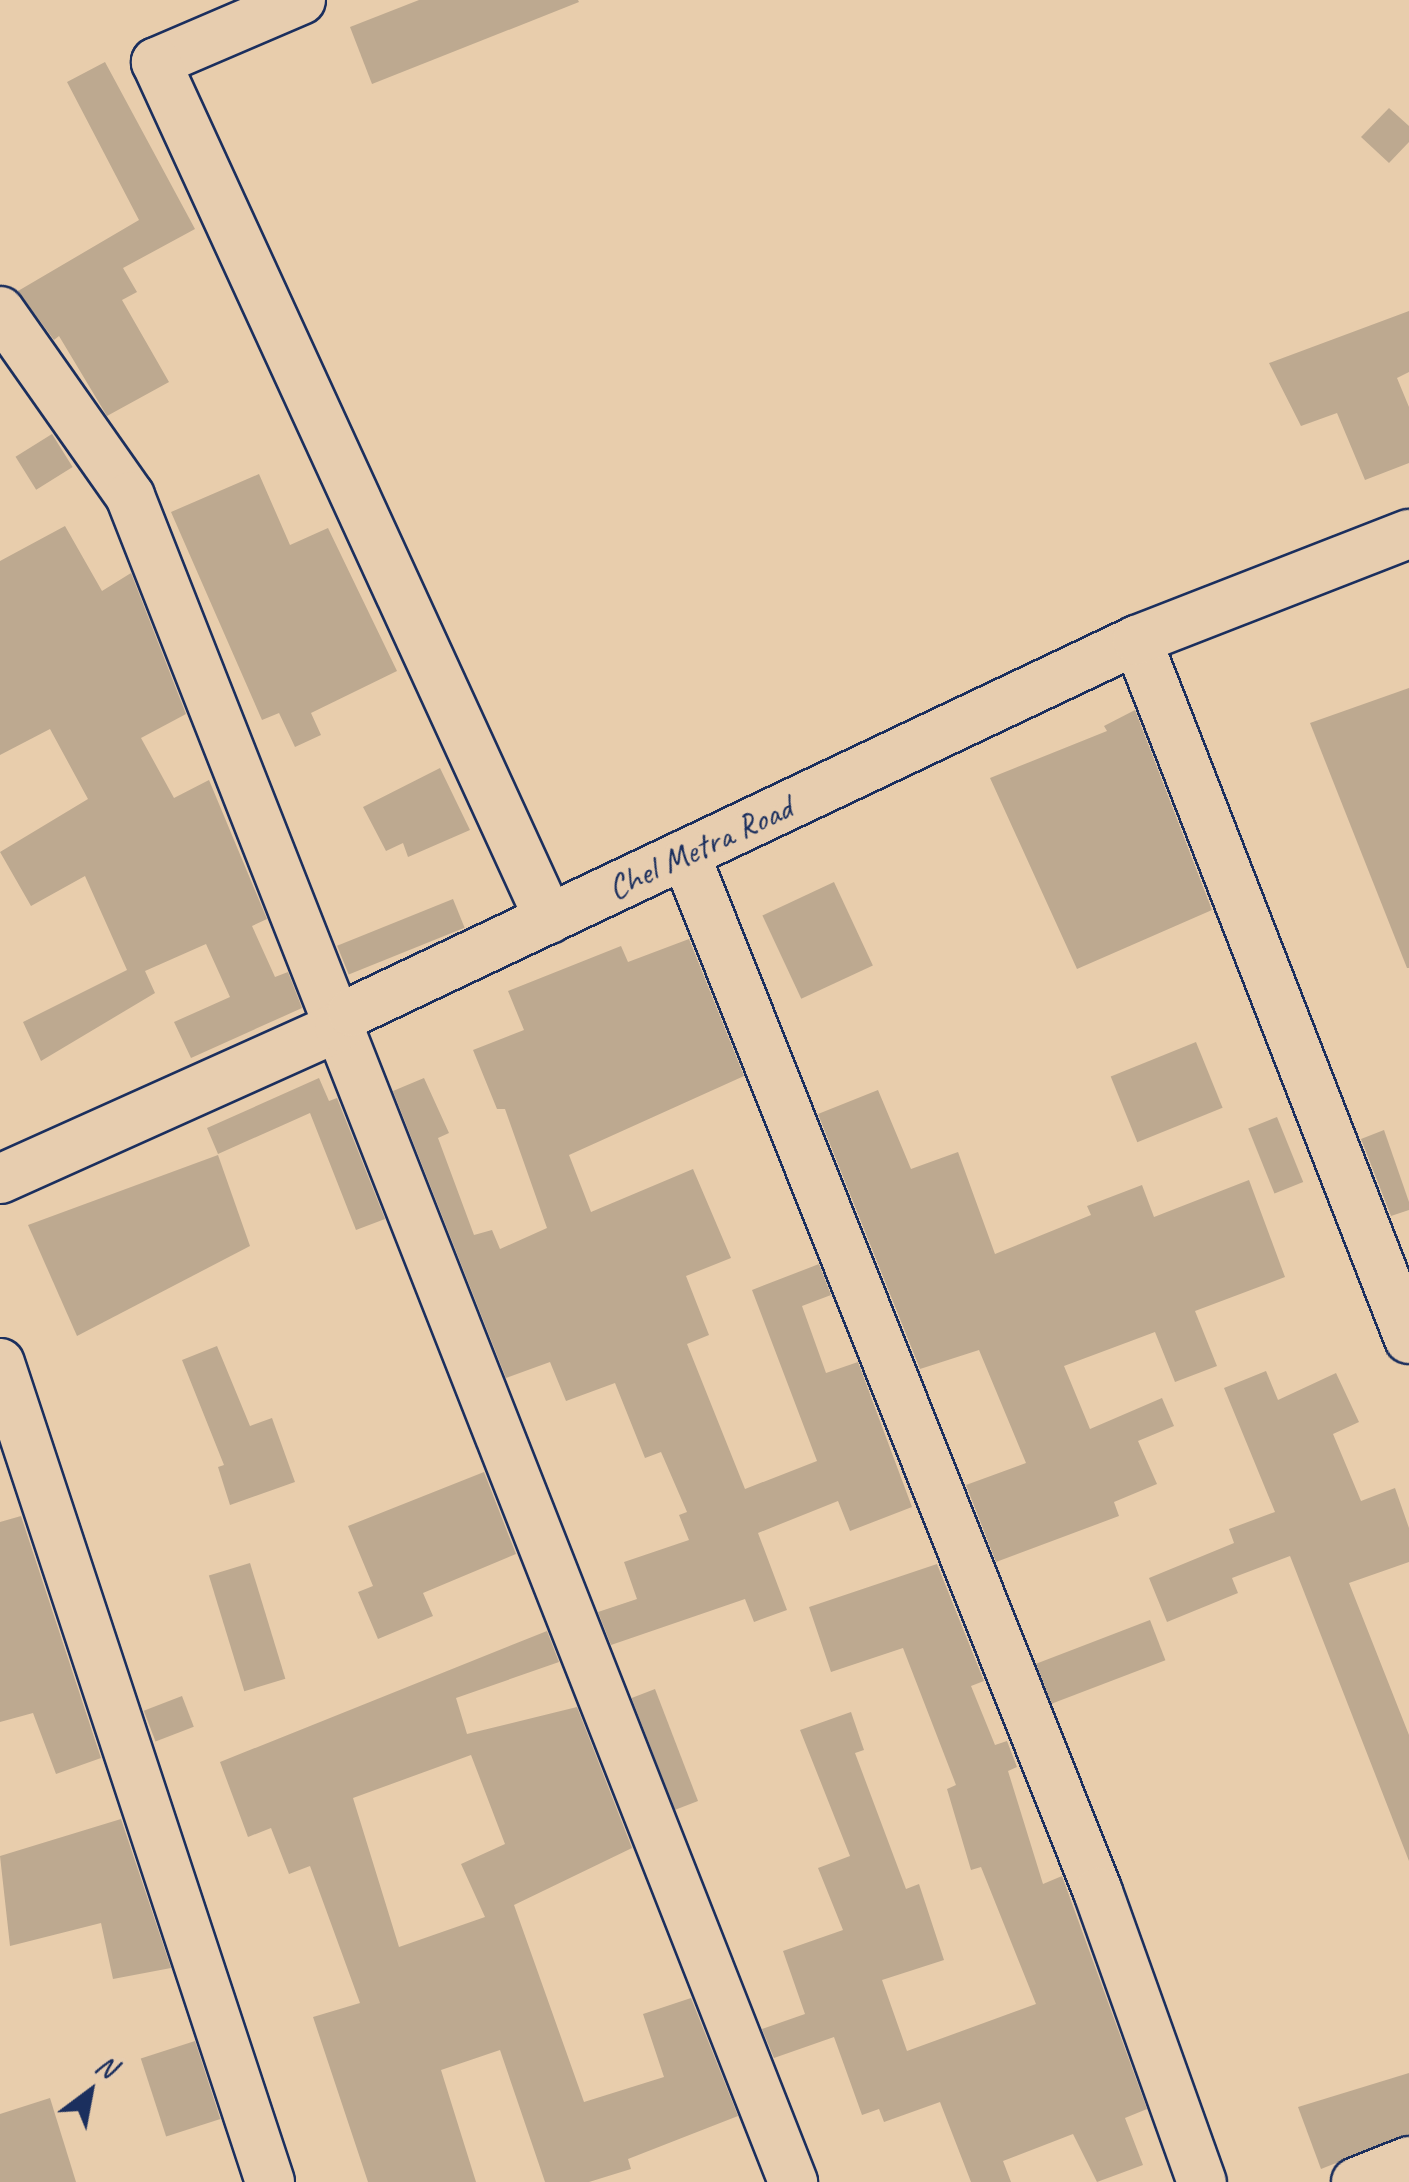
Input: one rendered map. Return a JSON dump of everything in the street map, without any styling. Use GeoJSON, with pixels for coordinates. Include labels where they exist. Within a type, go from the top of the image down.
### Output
{"type":"FeatureCollection","features":[{"type":"Feature","properties":{"kind":"street"},"geometry":{"type":"LineString","coordinates":[[302,0],[156,62],[549,919]]}},
{"type":"Feature","properties":{"kind":"street"},"geometry":{"type":"LineString","coordinates":[[0,311],[130,496],[793,2182]]}},
{"type":"Feature","properties":{"kind":"street","name":"Chel Metra Road"},"geometry":{"type":"LineString","coordinates":[[1,1176],[340,1027],[352,1012],[1136,640],[1409,534]]}},
{"type":"Feature","properties":{"kind":"street"},"geometry":{"type":"LineString","coordinates":[[1136,640],[1409,1339]]}},
{"type":"Feature","properties":{"kind":"street"},"geometry":{"type":"LineString","coordinates":[[685,854],[1098,1892],[1202,2182]]}},
{"type":"Feature","properties":{"kind":"street"},"geometry":{"type":"LineString","coordinates":[[0,1363],[270,2182]]}},
{"type":"Feature","properties":{"kind":"street"},"geometry":{"type":"LineString","coordinates":[[1356,2182],[1409,2161]]}},
{"type":"Feature","properties":{"kind":"building"},"geometry":{"type":"Polygon","coordinates":[[[419,0],[579,2],[372,84],[350,27],[419,0]]]}},
{"type":"Feature","properties":{"kind":"building"},"geometry":{"type":"Polygon","coordinates":[[[105,62],[195,229],[123,268],[137,292],[122,300],[169,382],[107,416],[59,336],[54,340],[18,291],[139,220],[67,82],[105,62]]]}},
{"type":"Feature","properties":{"kind":"building"},"geometry":{"type":"Polygon","coordinates":[[[1389,108],[1409,126],[1409,142],[1389,163],[1361,137],[1389,108]]]}},
{"type":"Feature","properties":{"kind":"building"},"geometry":{"type":"Polygon","coordinates":[[[1409,311],[1409,372],[1397,378],[1409,407],[1409,463],[1365,480],[1337,413],[1301,426],[1269,363],[1409,311]]]}},
{"type":"Feature","properties":{"kind":"building"},"geometry":{"type":"Polygon","coordinates":[[[52,434],[73,467],[36,490],[16,457],[52,434]]]}},
{"type":"Feature","properties":{"kind":"building"},"geometry":{"type":"Polygon","coordinates":[[[259,474],[290,545],[328,528],[397,671],[311,713],[321,735],[295,747],[279,713],[262,720],[171,512],[259,474]]]}},
{"type":"Feature","properties":{"kind":"building"},"geometry":{"type":"Polygon","coordinates":[[[65,526],[102,591],[131,573],[186,714],[141,738],[174,798],[209,780],[267,919],[252,926],[275,977],[288,972],[302,1008],[191,1058],[174,1022],[230,997],[206,944],[145,971],[155,993],[41,1061],[23,1022],[127,970],[85,876],[31,906],[0,852],[88,799],[50,729],[0,755],[0,561],[65,526]]]}},
{"type":"Feature","properties":{"kind":"building"},"geometry":{"type":"Polygon","coordinates":[[[1409,688],[1409,968],[1407,968],[1310,723],[1409,688]]]}},
{"type":"Feature","properties":{"kind":"building"},"geometry":{"type":"Polygon","coordinates":[[[1135,710],[1212,910],[1077,969],[990,778],[1107,731],[1104,726],[1135,710]]]}},
{"type":"Feature","properties":{"kind":"building"},"geometry":{"type":"Polygon","coordinates":[[[440,768],[470,830],[408,857],[403,843],[386,851],[363,807],[440,768]]]}},
{"type":"Feature","properties":{"kind":"building"},"geometry":{"type":"Polygon","coordinates":[[[834,882],[873,965],[801,999],[762,915],[834,882]]]}},
{"type":"Feature","properties":{"kind":"building"},"geometry":{"type":"Polygon","coordinates":[[[453,899],[465,928],[349,975],[337,946],[453,899]]]}},
{"type":"Feature","properties":{"kind":"building"},"geometry":{"type":"Polygon","coordinates":[[[689,939],[744,1076],[569,1155],[591,1212],[693,1169],[731,1258],[686,1276],[709,1335],[687,1344],[745,1489],[817,1461],[752,1290],[819,1264],[831,1295],[802,1306],[826,1373],[858,1362],[912,1507],[850,1531],[838,1501],[758,1533],[787,1610],[754,1622],[745,1599],[611,1645],[598,1612],[637,1599],[624,1562],[689,1540],[679,1515],[687,1512],[661,1452],[645,1458],[615,1383],[566,1401],[550,1362],[506,1378],[393,1091],[424,1078],[449,1133],[438,1138],[474,1235],[492,1230],[500,1249],[547,1228],[505,1109],[497,1109],[473,1050],[524,1030],[508,991],[621,946],[628,962],[689,939]]]}},
{"type":"Feature","properties":{"kind":"building"},"geometry":{"type":"Polygon","coordinates":[[[1196,1042],[1223,1108],[1137,1142],[1111,1076],[1196,1042]]]}},
{"type":"Feature","properties":{"kind":"building"},"geometry":{"type":"Polygon","coordinates":[[[319,1078],[329,1101],[337,1098],[385,1219],[356,1230],[310,1113],[218,1154],[207,1128],[319,1078]]]}},
{"type":"Feature","properties":{"kind":"building"},"geometry":{"type":"Polygon","coordinates":[[[878,1090],[911,1169],[958,1152],[995,1254],[1091,1215],[1087,1206],[1142,1185],[1154,1217],[1249,1180],[1285,1277],[1195,1311],[1217,1366],[1175,1382],[1155,1332],[1064,1366],[1090,1429],[1162,1398],[1174,1426],[1138,1441],[1157,1484],[1114,1502],[1119,1516],[996,1562],[966,1485],[1026,1463],[979,1350],[920,1369],[818,1114],[878,1090]]]}},
{"type":"Feature","properties":{"kind":"building"},"geometry":{"type":"Polygon","coordinates":[[[1277,1117],[1303,1182],[1274,1194],[1248,1129],[1277,1117]]]}},
{"type":"Feature","properties":{"kind":"building"},"geometry":{"type":"Polygon","coordinates":[[[1384,1130],[1409,1202],[1409,1210],[1391,1216],[1361,1139],[1384,1130]]]}},
{"type":"Feature","properties":{"kind":"building"},"geometry":{"type":"Polygon","coordinates":[[[218,1155],[250,1246],[77,1336],[28,1225],[218,1155]]]}},
{"type":"Feature","properties":{"kind":"building"},"geometry":{"type":"Polygon","coordinates":[[[217,1346],[250,1426],[272,1418],[295,1482],[230,1505],[218,1467],[224,1465],[182,1360],[217,1346]]]}},
{"type":"Feature","properties":{"kind":"building"},"geometry":{"type":"Polygon","coordinates":[[[1266,1371],[1278,1400],[1336,1373],[1359,1422],[1333,1434],[1361,1501],[1395,1488],[1409,1528],[1409,1562],[1349,1583],[1409,1735],[1409,1861],[1290,1556],[1232,1578],[1238,1593],[1167,1622],[1149,1578],[1234,1543],[1229,1529],[1275,1512],[1224,1388],[1266,1371]]]}},
{"type":"Feature","properties":{"kind":"building"},"geometry":{"type":"Polygon","coordinates":[[[484,1472],[516,1554],[423,1593],[433,1616],[378,1639],[358,1592],[373,1586],[348,1526],[484,1472]]]}},
{"type":"Feature","properties":{"kind":"building"},"geometry":{"type":"Polygon","coordinates":[[[21,1516],[101,1758],[56,1774],[33,1713],[0,1722],[0,1522],[21,1516]]]}},
{"type":"Feature","properties":{"kind":"building"},"geometry":{"type":"Polygon","coordinates":[[[250,1563],[285,1679],[244,1691],[209,1576],[250,1563]]]}},
{"type":"Feature","properties":{"kind":"building"},"geometry":{"type":"Polygon","coordinates":[[[937,1564],[984,1681],[971,1686],[995,1745],[1007,1741],[1017,1767],[1008,1771],[1043,1884],[1062,1876],[1147,2109],[1125,2118],[1143,2165],[1097,2182],[1073,2134],[1003,2161],[1011,2182],[971,2182],[940,2102],[884,2122],[879,2109],[862,2115],[834,2037],[774,2058],[762,2029],[805,2014],[783,1951],[843,1930],[818,1868],[850,1856],[800,1730],[851,1712],[864,1750],[855,1753],[906,1889],[919,1884],[944,1960],[882,1980],[907,2051],[1036,2004],[981,1867],[971,1870],[947,1789],[956,1785],[903,1648],[831,1672],[809,1607],[937,1564]]]}},
{"type":"Feature","properties":{"kind":"building"},"geometry":{"type":"Polygon","coordinates":[[[1150,1620],[1165,1660],[1052,1704],[1036,1664],[1150,1620]]]}},
{"type":"Feature","properties":{"kind":"building"},"geometry":{"type":"Polygon","coordinates":[[[547,1631],[559,1662],[456,1698],[467,1734],[577,1707],[632,1848],[514,1905],[584,2102],[664,2077],[643,2014],[691,1998],[738,2116],[628,2159],[631,2169],[589,2182],[545,2182],[500,2050],[441,2070],[476,2182],[368,2182],[313,2017],[360,2003],[310,1866],[289,1874],[271,1828],[248,1837],[220,1762],[547,1631]],[[471,1755],[353,1798],[399,1947],[485,1917],[461,1864],[505,1844],[471,1755]]]}},
{"type":"Feature","properties":{"kind":"building"},"geometry":{"type":"Polygon","coordinates":[[[655,1689],[698,1801],[675,1810],[632,1698],[655,1689]]]}},
{"type":"Feature","properties":{"kind":"building"},"geometry":{"type":"Polygon","coordinates":[[[182,1696],[194,1727],[156,1742],[144,1711],[182,1696]]]}},
{"type":"Feature","properties":{"kind":"building"},"geometry":{"type":"Polygon","coordinates":[[[121,1819],[171,1968],[113,1979],[101,1923],[10,1946],[0,1856],[121,1819]]]}},
{"type":"Feature","properties":{"kind":"building"},"geometry":{"type":"Polygon","coordinates":[[[195,2041],[220,2119],[166,2137],[141,2059],[195,2041]]]}},
{"type":"Feature","properties":{"kind":"building"},"geometry":{"type":"Polygon","coordinates":[[[1409,2073],[1409,2134],[1321,2169],[1298,2107],[1409,2073]]]}},
{"type":"Feature","properties":{"kind":"building"},"geometry":{"type":"Polygon","coordinates":[[[50,2098],[76,2182],[0,2182],[0,2114],[50,2098]]]}}]}
